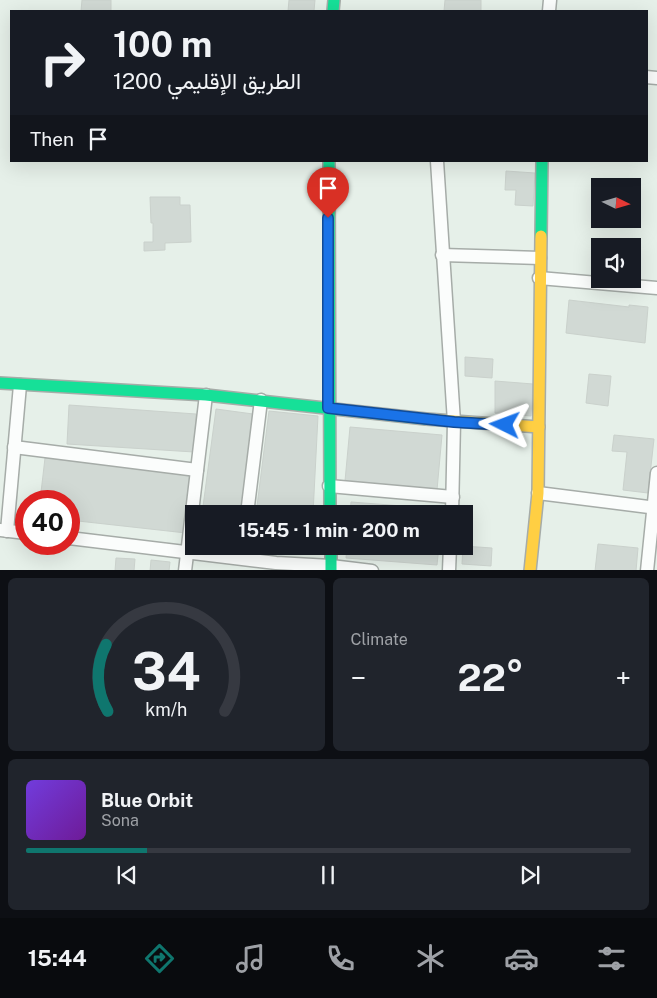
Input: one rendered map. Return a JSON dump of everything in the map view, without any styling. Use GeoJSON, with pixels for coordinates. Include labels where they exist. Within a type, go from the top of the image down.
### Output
{"type":"FeatureCollection","features":[{"type":"Feature","properties":{"kind":"street"},"geometry":{"type":"LineString","coordinates":[[328,162],[330,505]]}},
{"type":"Feature","properties":{"kind":"street"},"geometry":{"type":"LineString","coordinates":[[438,162],[442,255],[450,341],[454,422],[453,505]]}},
{"type":"Feature","properties":{"kind":"street"},"geometry":{"type":"LineString","coordinates":[[530,570],[538,493],[540,427],[542,162]]}},
{"type":"Feature","properties":{"kind":"street"},"geometry":{"type":"LineString","coordinates":[[442,255],[540,258]]}},
{"type":"Feature","properties":{"kind":"street"},"geometry":{"type":"LineString","coordinates":[[540,278],[657,288]]}},
{"type":"Feature","properties":{"kind":"street"},"geometry":{"type":"LineString","coordinates":[[0,383],[206,395],[454,422],[540,427]]}},
{"type":"Feature","properties":{"kind":"street"},"geometry":{"type":"LineString","coordinates":[[3,530],[20,384]]}},
{"type":"Feature","properties":{"kind":"street"},"geometry":{"type":"LineString","coordinates":[[193,505],[206,395]]}},
{"type":"Feature","properties":{"kind":"street"},"geometry":{"type":"LineString","coordinates":[[248,505],[261,400]]}},
{"type":"Feature","properties":{"kind":"street"},"geometry":{"type":"LineString","coordinates":[[14,447],[197,470]]}},
{"type":"Feature","properties":{"kind":"street"},"geometry":{"type":"LineString","coordinates":[[647,570],[655,508],[657,473]]}},
{"type":"Feature","properties":{"kind":"street"},"geometry":{"type":"LineString","coordinates":[[329,486],[453,497]]}},
{"type":"Feature","properties":{"kind":"street"},"geometry":{"type":"LineString","coordinates":[[538,493],[655,508]]}},
{"type":"Feature","properties":{"kind":"street"},"geometry":{"type":"LineString","coordinates":[[80,539],[185,552]]}},
{"type":"Feature","properties":{"kind":"street"},"geometry":{"type":"LineString","coordinates":[[185,570],[187,555]]}},
{"type":"Feature","properties":{"kind":"street"},"geometry":{"type":"LineString","coordinates":[[211,555],[242,559],[276,567],[372,570]]}},
{"type":"Feature","properties":{"kind":"street"},"geometry":{"type":"LineString","coordinates":[[242,559],[243,555]]}},
{"type":"Feature","properties":{"kind":"street"},"geometry":{"type":"LineString","coordinates":[[330,555],[331,568]]}},
{"type":"Feature","properties":{"kind":"street"},"geometry":{"type":"LineString","coordinates":[[449,570],[450,555]]}},
{"type":"Feature","properties":{"kind":"building"},"geometry":{"type":"Polygon","coordinates":[[[82,0],[111,0],[111,10],[81,10],[82,0]]]}},
{"type":"Feature","properties":{"kind":"building"},"geometry":{"type":"Polygon","coordinates":[[[289,0],[315,0],[314,10],[288,10],[289,0]]]}},
{"type":"Feature","properties":{"kind":"building"},"geometry":{"type":"Polygon","coordinates":[[[445,0],[481,0],[481,10],[444,10],[445,0]]]}},
{"type":"Feature","properties":{"kind":"building"},"geometry":{"type":"Polygon","coordinates":[[[506,171],[535,173],[533,206],[515,205],[516,190],[505,190],[506,171]]]}},
{"type":"Feature","properties":{"kind":"building"},"geometry":{"type":"Polygon","coordinates":[[[150,197],[180,197],[180,205],[190,205],[191,242],[165,243],[165,250],[144,251],[144,242],[153,242],[150,197]]]}},
{"type":"Feature","properties":{"kind":"building"},"geometry":{"type":"Polygon","coordinates":[[[569,300],[629,307],[629,305],[648,307],[645,343],[566,333],[569,300]]]}},
{"type":"Feature","properties":{"kind":"building"},"geometry":{"type":"Polygon","coordinates":[[[465,357],[493,359],[492,378],[465,376],[465,357]]]}},
{"type":"Feature","properties":{"kind":"building"},"geometry":{"type":"Polygon","coordinates":[[[589,374],[611,376],[608,406],[586,403],[589,374]]]}},
{"type":"Feature","properties":{"kind":"building"},"geometry":{"type":"Polygon","coordinates":[[[495,381],[533,384],[531,416],[495,413],[495,381]]]}},
{"type":"Feature","properties":{"kind":"building"},"geometry":{"type":"Polygon","coordinates":[[[69,405],[196,414],[194,452],[67,444],[69,405]]]}},
{"type":"Feature","properties":{"kind":"building"},"geometry":{"type":"Polygon","coordinates":[[[216,409],[253,414],[242,505],[203,505],[216,409]]]}},
{"type":"Feature","properties":{"kind":"building"},"geometry":{"type":"Polygon","coordinates":[[[269,411],[318,416],[313,505],[257,505],[269,411]]]}},
{"type":"Feature","properties":{"kind":"building"},"geometry":{"type":"Polygon","coordinates":[[[350,427],[442,435],[437,490],[345,481],[350,427]]]}},
{"type":"Feature","properties":{"kind":"building"},"geometry":{"type":"Polygon","coordinates":[[[614,435],[654,439],[648,493],[623,490],[627,452],[612,451],[614,435]]]}},
{"type":"Feature","properties":{"kind":"building"},"geometry":{"type":"Polygon","coordinates":[[[45,458],[193,475],[189,505],[185,505],[185,533],[80,521],[80,490],[41,490],[45,458]]]}},
{"type":"Feature","properties":{"kind":"building"},"geometry":{"type":"Polygon","coordinates":[[[351,502],[390,505],[351,505],[351,502]]]}},
{"type":"Feature","properties":{"kind":"building"},"geometry":{"type":"Polygon","coordinates":[[[598,544],[638,548],[636,570],[595,570],[598,544]]]}},
{"type":"Feature","properties":{"kind":"building"},"geometry":{"type":"Polygon","coordinates":[[[473,547],[492,548],[491,566],[462,564],[462,555],[473,555],[473,547]]]}},
{"type":"Feature","properties":{"kind":"building"},"geometry":{"type":"Polygon","coordinates":[[[346,555],[438,555],[437,565],[346,558],[346,555]]]}},
{"type":"Feature","properties":{"kind":"building"},"geometry":{"type":"Polygon","coordinates":[[[116,558],[135,559],[134,570],[115,570],[116,558]]]}},
{"type":"Feature","properties":{"kind":"building"},"geometry":{"type":"Polygon","coordinates":[[[151,560],[170,562],[169,570],[150,570],[151,560]]]}},
{"type":"Feature","properties":{"kind":"traffic: fast"},"geometry":{"type":"LineString","coordinates":[[333,10],[334,0]]}},
{"type":"Feature","properties":{"kind":"traffic: fast"},"geometry":{"type":"LineString","coordinates":[[329,162],[330,505]]}},
{"type":"Feature","properties":{"kind":"traffic: fast"},"geometry":{"type":"LineString","coordinates":[[541,236],[542,162]]}},
{"type":"Feature","properties":{"kind":"traffic: fast"},"geometry":{"type":"LineString","coordinates":[[0,383],[206,395],[426,419]]}},
{"type":"Feature","properties":{"kind":"traffic: fast"},"geometry":{"type":"LineString","coordinates":[[331,555],[331,570]]}},
{"type":"Feature","properties":{"kind":"traffic: slow"},"geometry":{"type":"LineString","coordinates":[[530,570],[538,493],[541,236]]}},
{"type":"Feature","properties":{"kind":"traffic: slow"},"geometry":{"type":"LineString","coordinates":[[426,419],[539,427]]}},
{"type":"Feature","properties":{"kind":"route"},"geometry":{"type":"LineString","coordinates":[[328,218],[328,408],[454,422],[505,425]]}}]}
